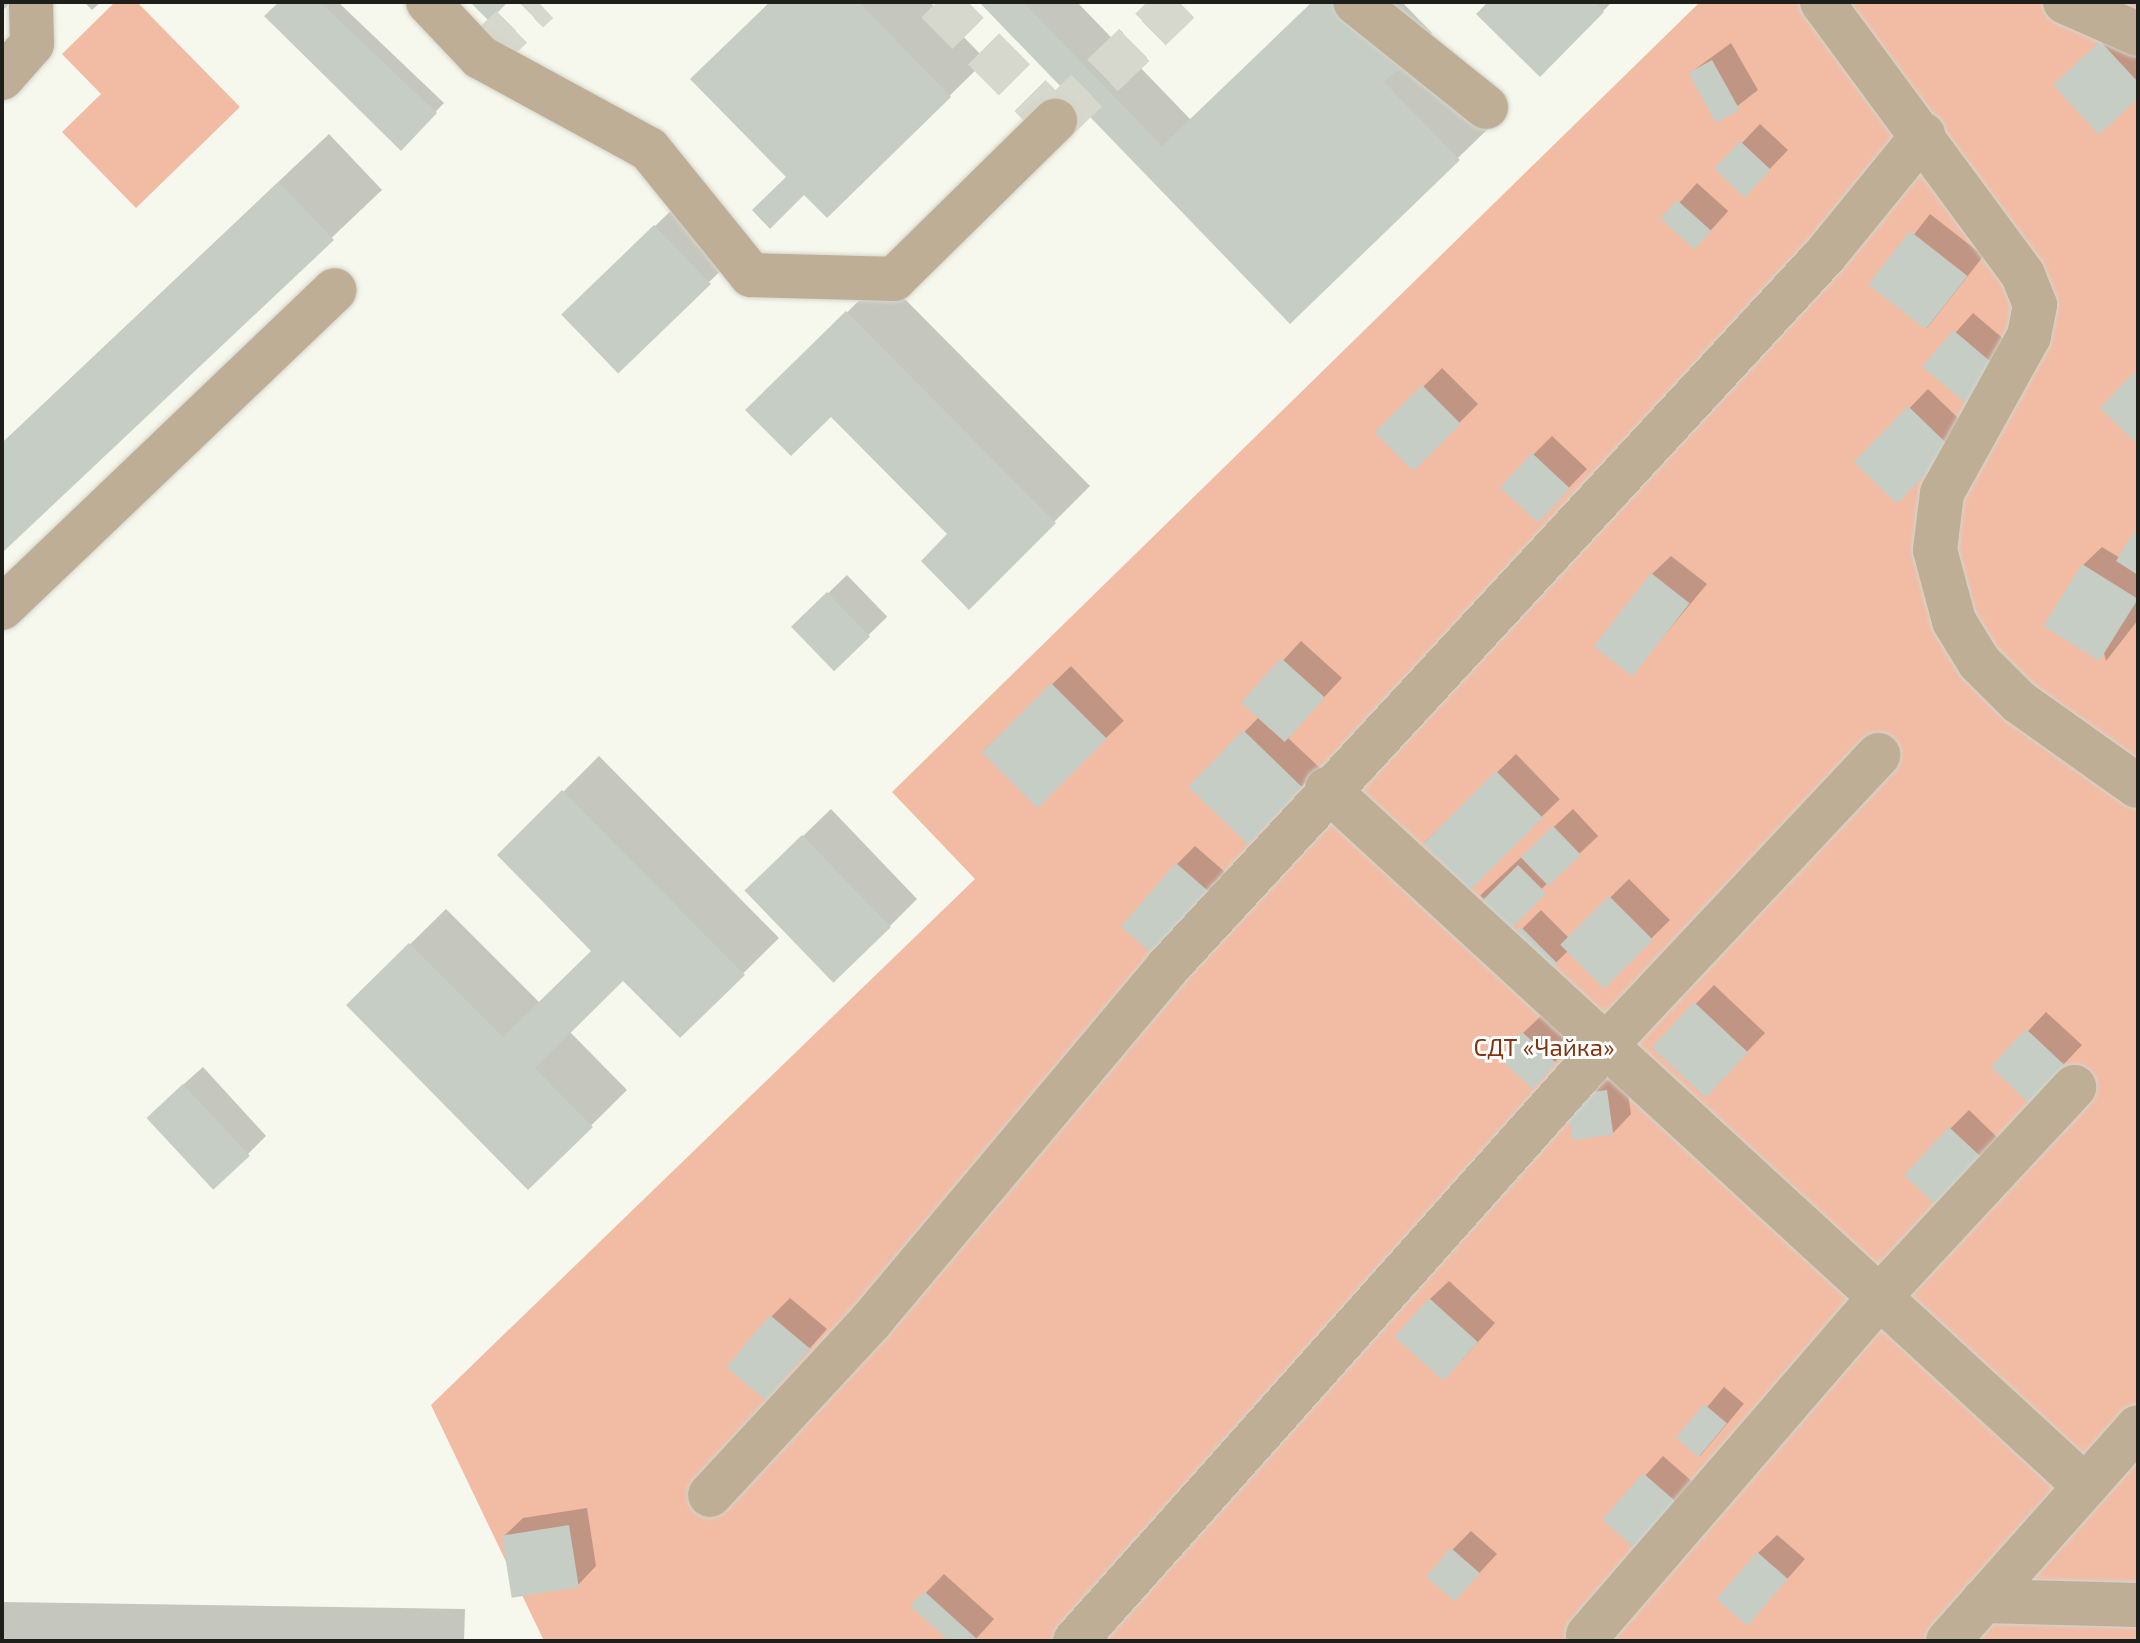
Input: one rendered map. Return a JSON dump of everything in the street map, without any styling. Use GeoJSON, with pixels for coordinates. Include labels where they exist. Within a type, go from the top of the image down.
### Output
{"type":"FeatureCollection","features":[{"type":"Feature","properties":{"kind":"lane"},"geometry":{"type":"LineString","coordinates":[[2,78],[32,44],[31,2]]}},
{"type":"Feature","properties":{"kind":"lane"},"geometry":{"type":"LineString","coordinates":[[428,2],[480,57],[649,149],[751,275],[894,279],[1055,121]]}},
{"type":"Feature","properties":{"kind":"lane"},"geometry":{"type":"LineString","coordinates":[[1355,2],[1486,107]]}},
{"type":"Feature","properties":{"kind":"lane"},"geometry":{"type":"LineString","coordinates":[[1822,2],[1923,135],[2023,275],[2035,305],[2029,336],[1942,493],[1935,550],[1954,621],[1979,662],[2019,702],[2137,786]]}},
{"type":"Feature","properties":{"kind":"lane"},"geometry":{"type":"LineString","coordinates":[[2065,2],[2138,34]]}},
{"type":"Feature","properties":{"kind":"lane"},"geometry":{"type":"LineString","coordinates":[[710,1495],[871,1321],[1327,789],[1826,254],[1923,135]]}},
{"type":"Feature","properties":{"kind":"lane"},"geometry":{"type":"LineString","coordinates":[[2,608],[335,290]]}},
{"type":"Feature","properties":{"kind":"lane"},"geometry":{"type":"LineString","coordinates":[[1075,1641],[1606,1045],[1878,755]]}},
{"type":"Feature","properties":{"kind":"lane"},"geometry":{"type":"LineString","coordinates":[[1327,789],[1881,1295],[2085,1486]]}},
{"type":"Feature","properties":{"kind":"lane"},"geometry":{"type":"LineString","coordinates":[[1588,1635],[1881,1295],[2074,1087]]}},
{"type":"Feature","properties":{"kind":"lane"},"geometry":{"type":"LineString","coordinates":[[1948,1641],[2138,1427]]}},
{"type":"Feature","properties":{"kind":"lane"},"geometry":{"type":"LineString","coordinates":[[1983,1601],[2138,1605]]}},
{"type":"Feature","properties":{"kind":"green space"},"geometry":{"type":"Polygon","coordinates":[[[115,2],[137,2],[240,107],[136,208],[62,132],[101,94],[62,54],[115,2]]]}},
{"type":"Feature","properties":{"kind":"green space","name":"СДТ «Чайка»"},"geometry":{"type":"Polygon","coordinates":[[[1700,2],[2138,2],[2138,1641],[544,1641],[431,1405],[975,879],[892,792],[1700,2]]]}},
{"type":"Feature","properties":{"kind":"building"},"geometry":{"type":"Polygon","coordinates":[[[279,2],[320,2],[437,113],[401,151],[264,16],[279,2]]]}},
{"type":"Feature","properties":{"kind":"building"},"geometry":{"type":"Polygon","coordinates":[[[470,2],[508,2],[489,21],[470,2]]]}},
{"type":"Feature","properties":{"kind":"building"},"geometry":{"type":"Polygon","coordinates":[[[770,2],[859,2],[951,97],[827,218],[804,195],[770,229],[752,210],[786,177],[690,79],[770,2]]]}},
{"type":"Feature","properties":{"kind":"building"},"geometry":{"type":"Polygon","coordinates":[[[979,2],[1023,2],[1162,146],[1312,2],[1332,2],[1398,70],[1384,82],[1460,160],[1290,324],[979,2]]]}},
{"type":"Feature","properties":{"kind":"building"},"geometry":{"type":"Polygon","coordinates":[[[1488,2],[1594,2],[1604,12],[1540,77],[1476,14],[1488,2]]]}},
{"type":"Feature","properties":{"kind":"building"},"geometry":{"type":"Polygon","coordinates":[[[2100,41],[2138,82],[2138,98],[2099,135],[2053,85],[2100,41]]]}},
{"type":"Feature","properties":{"kind":"building"},"geometry":{"type":"Polygon","coordinates":[[[1712,60],[1740,110],[1716,123],[1688,73],[1712,60]]]}},
{"type":"Feature","properties":{"kind":"building"},"geometry":{"type":"Polygon","coordinates":[[[1740,141],[1771,170],[1745,197],[1714,169],[1740,141]]]}},
{"type":"Feature","properties":{"kind":"building"},"geometry":{"type":"Polygon","coordinates":[[[279,182],[334,240],[2,553],[2,443],[279,182]]]}},
{"type":"Feature","properties":{"kind":"building"},"geometry":{"type":"Polygon","coordinates":[[[1677,200],[1711,231],[1694,249],[1660,219],[1677,200]]]}},
{"type":"Feature","properties":{"kind":"building"},"geometry":{"type":"Polygon","coordinates":[[[654,225],[711,284],[618,374],[561,315],[654,225]]]}},
{"type":"Feature","properties":{"kind":"building"},"geometry":{"type":"Polygon","coordinates":[[[1910,231],[1968,276],[1926,330],[1868,285],[1910,231]]]}},
{"type":"Feature","properties":{"kind":"building"},"geometry":{"type":"Polygon","coordinates":[[[846,311],[1056,523],[969,610],[921,561],[947,534],[831,417],[791,456],[745,410],[846,311]]]}},
{"type":"Feature","properties":{"kind":"building"},"geometry":{"type":"Polygon","coordinates":[[[1953,330],[1996,366],[1965,403],[1922,367],[1953,330]]]}},
{"type":"Feature","properties":{"kind":"building"},"geometry":{"type":"Polygon","coordinates":[[[2134,372],[2138,376],[2138,445],[2100,408],[2134,372]]]}},
{"type":"Feature","properties":{"kind":"building"},"geometry":{"type":"Polygon","coordinates":[[[1422,385],[1461,424],[1414,471],[1375,432],[1422,385]]]}},
{"type":"Feature","properties":{"kind":"building"},"geometry":{"type":"Polygon","coordinates":[[[1908,406],[1951,448],[1897,504],[1854,462],[1908,406]]]}},
{"type":"Feature","properties":{"kind":"building"},"geometry":{"type":"Polygon","coordinates":[[[1532,453],[1570,488],[1538,523],[1500,487],[1532,453]]]}},
{"type":"Feature","properties":{"kind":"building"},"geometry":{"type":"Polygon","coordinates":[[[2138,525],[2138,575],[2116,561],[2138,525]]]}},
{"type":"Feature","properties":{"kind":"building"},"geometry":{"type":"Polygon","coordinates":[[[2082,564],[2138,599],[2099,661],[2043,626],[2082,564]]]}},
{"type":"Feature","properties":{"kind":"building"},"geometry":{"type":"Polygon","coordinates":[[[1651,573],[1690,603],[1632,676],[1594,646],[1651,573]]]}},
{"type":"Feature","properties":{"kind":"building"},"geometry":{"type":"Polygon","coordinates":[[[827,592],[870,637],[834,671],[791,627],[827,592]]]}},
{"type":"Feature","properties":{"kind":"building"},"geometry":{"type":"Polygon","coordinates":[[[1281,658],[1325,697],[1285,742],[1241,703],[1281,658]]]}},
{"type":"Feature","properties":{"kind":"building"},"geometry":{"type":"Polygon","coordinates":[[[1051,683],[1107,739],[1038,808],[982,752],[1051,683]]]}},
{"type":"Feature","properties":{"kind":"building"},"geometry":{"type":"Polygon","coordinates":[[[1243,730],[1303,788],[1248,844],[1188,787],[1243,730]]]}},
{"type":"Feature","properties":{"kind":"building"},"geometry":{"type":"Polygon","coordinates":[[[1496,771],[1543,818],[1470,891],[1423,844],[1496,771]]]}},
{"type":"Feature","properties":{"kind":"building"},"geometry":{"type":"Polygon","coordinates":[[[562,790],[745,975],[680,1038],[623,981],[535,1068],[593,1127],[528,1190],[346,1005],[409,943],[503,1037],[591,951],[497,855],[562,790]]]}},
{"type":"Feature","properties":{"kind":"building"},"geometry":{"type":"Polygon","coordinates":[[[1553,826],[1581,855],[1548,886],[1521,857],[1553,826]]]}},
{"type":"Feature","properties":{"kind":"building"},"geometry":{"type":"Polygon","coordinates":[[[802,835],[891,927],[833,983],[744,891],[802,835]]]}},
{"type":"Feature","properties":{"kind":"building"},"geometry":{"type":"Polygon","coordinates":[[[1176,863],[1208,891],[1153,955],[1121,926],[1176,863]]]}},
{"type":"Feature","properties":{"kind":"building"},"geometry":{"type":"Polygon","coordinates":[[[1518,865],[1546,893],[1511,929],[1483,900],[1518,865]]]}},
{"type":"Feature","properties":{"kind":"building"},"geometry":{"type":"Polygon","coordinates":[[[1609,896],[1653,940],[1604,989],[1560,945],[1609,896]]]}},
{"type":"Feature","properties":{"kind":"building"},"geometry":{"type":"Polygon","coordinates":[[[1521,927],[1558,964],[1539,983],[1502,946],[1521,927]]]}},
{"type":"Feature","properties":{"kind":"building"},"geometry":{"type":"Polygon","coordinates":[[[1694,1002],[1748,1052],[1706,1098],[1652,1047],[1694,1002]]]}},
{"type":"Feature","properties":{"kind":"building"},"geometry":{"type":"Polygon","coordinates":[[[2026,1029],[2065,1065],[2029,1103],[1991,1067],[2026,1029]]]}},
{"type":"Feature","properties":{"kind":"building"},"geometry":{"type":"Polygon","coordinates":[[[1522,1032],[1556,1063],[1533,1089],[1499,1058],[1522,1032]]]}},
{"type":"Feature","properties":{"kind":"building"},"geometry":{"type":"Polygon","coordinates":[[[183,1084],[250,1156],[213,1190],[146,1118],[183,1084]]]}},
{"type":"Feature","properties":{"kind":"building"},"geometry":{"type":"Polygon","coordinates":[[[1607,1090],[1613,1135],[1573,1140],[1566,1096],[1607,1090]]]}},
{"type":"Feature","properties":{"kind":"building"},"geometry":{"type":"Polygon","coordinates":[[[1949,1127],[1984,1160],[1939,1208],[1904,1175],[1949,1127]]]}},
{"type":"Feature","properties":{"kind":"building"},"geometry":{"type":"Polygon","coordinates":[[[1429,1298],[1478,1342],[1443,1381],[1394,1337],[1429,1298]]]}},
{"type":"Feature","properties":{"kind":"building"},"geometry":{"type":"Polygon","coordinates":[[[770,1315],[810,1348],[766,1401],[726,1367],[770,1315]]]}},
{"type":"Feature","properties":{"kind":"building"},"geometry":{"type":"Polygon","coordinates":[[[1704,1404],[1727,1423],[1699,1457],[1676,1438],[1704,1404]]]}},
{"type":"Feature","properties":{"kind":"building"},"geometry":{"type":"Polygon","coordinates":[[[1643,1473],[1678,1503],[1637,1550],[1602,1520],[1643,1473]]]}},
{"type":"Feature","properties":{"kind":"building"},"geometry":{"type":"Polygon","coordinates":[[[569,1525],[579,1587],[512,1598],[502,1536],[569,1525]]]}},
{"type":"Feature","properties":{"kind":"building"},"geometry":{"type":"Polygon","coordinates":[[[1451,1548],[1480,1573],[1455,1602],[1426,1577],[1451,1548]]]}},
{"type":"Feature","properties":{"kind":"building"},"geometry":{"type":"Polygon","coordinates":[[[1757,1552],[1788,1579],[1747,1626],[1716,1599],[1757,1552]]]}},
{"type":"Feature","properties":{"kind":"building"},"geometry":{"type":"Polygon","coordinates":[[[924,1591],[977,1639],[949,1641],[910,1606],[924,1591]]]}},
{"type":"Feature","properties":{"kind":"tunnel"},"geometry":{"type":"LineString","coordinates":[[480,57],[538,2]]}},
{"type":"Feature","properties":{"kind":"tunnel"},"geometry":{"type":"LineString","coordinates":[[937,2],[1055,121],[1179,2]]}}]}
